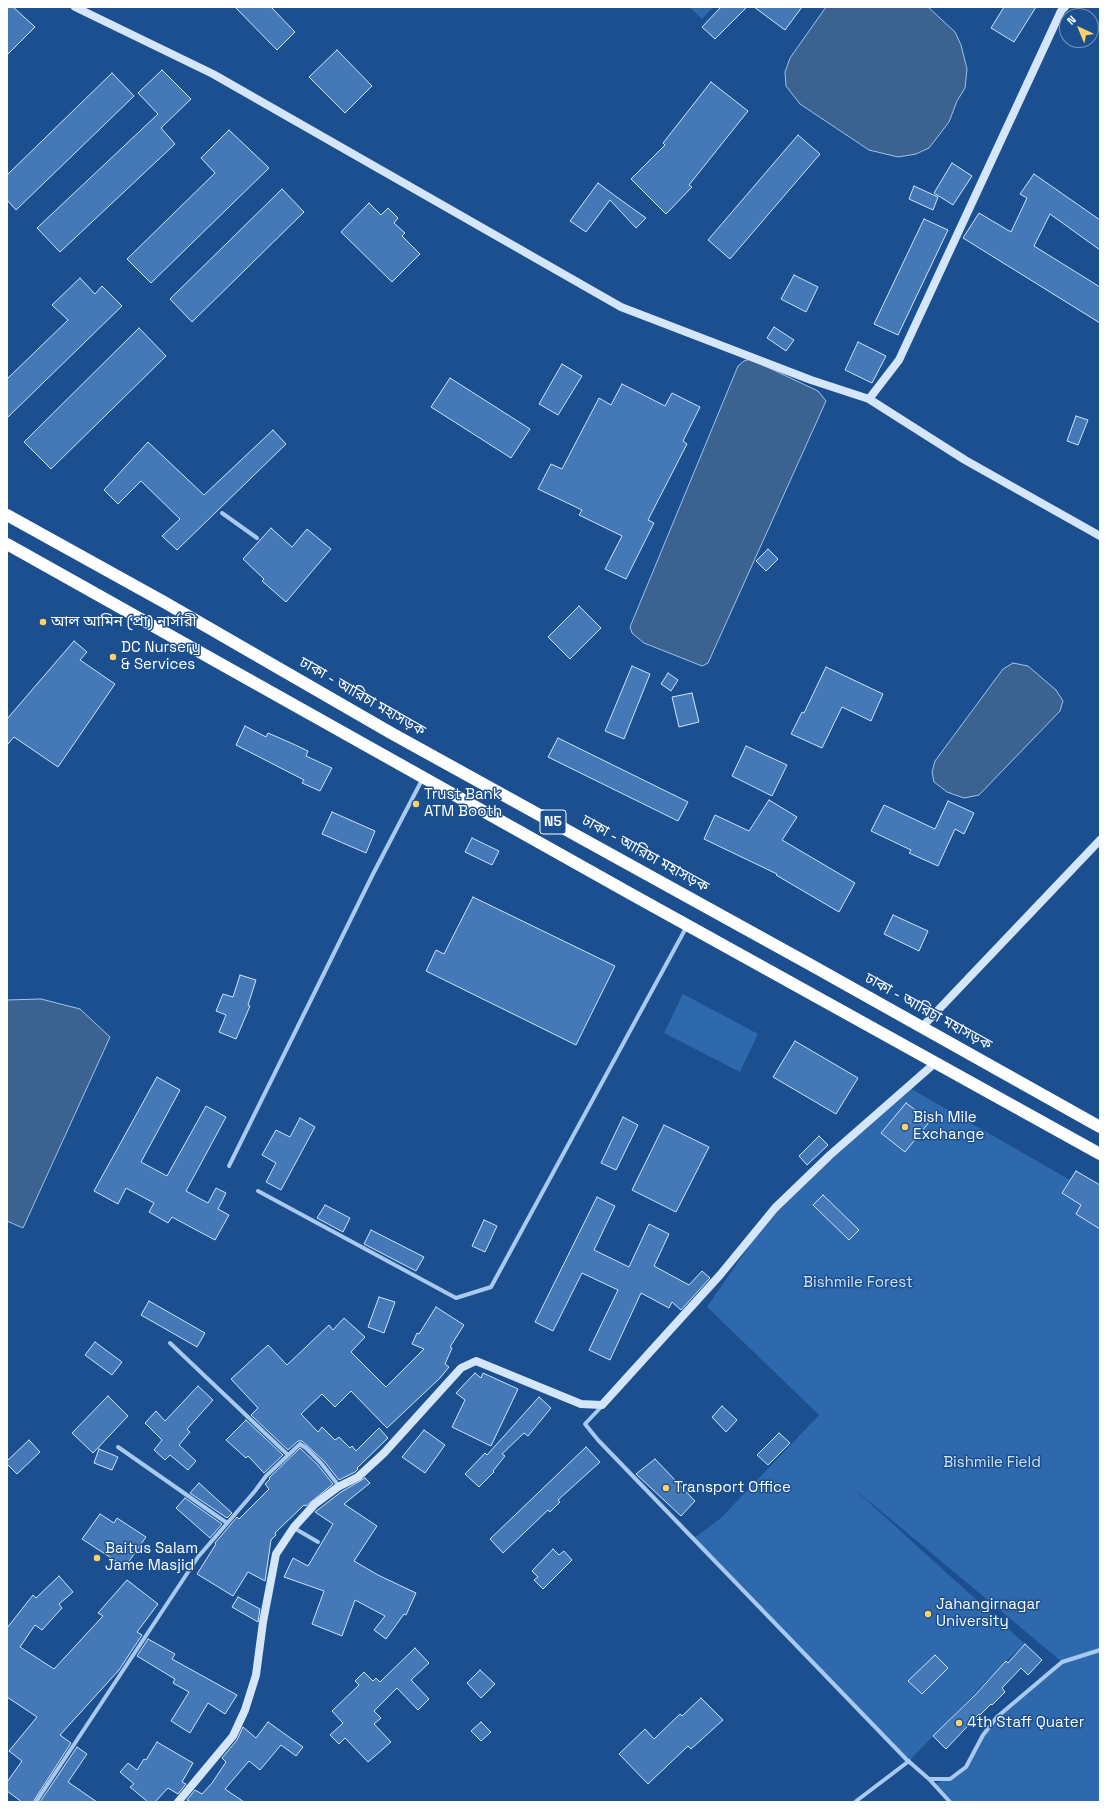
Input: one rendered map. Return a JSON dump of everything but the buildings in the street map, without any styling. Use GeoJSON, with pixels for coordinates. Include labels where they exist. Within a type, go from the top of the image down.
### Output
{"type":"FeatureCollection","features":[{"type":"Feature","properties":{"kind":"highway","name":"ঢাকা - আরিচা মহাসড়ক"},"geometry":{"type":"LineString","coordinates":[[7,515],[164,602],[391,733],[1100,1127]]}},
{"type":"Feature","properties":{"kind":"highway","name":"N5"},"geometry":{"type":"LineString","coordinates":[[7,544],[423,778],[1100,1154]]}},
{"type":"Feature","properties":{"kind":"street"},"geometry":{"type":"LineString","coordinates":[[868,399],[899,360],[1058,18],[1065,7]]}},
{"type":"Feature","properties":{"kind":"street"},"geometry":{"type":"LineString","coordinates":[[80,8],[213,74],[621,307],[811,380],[868,399],[965,460],[1100,536]]}},
{"type":"Feature","properties":{"kind":"street"},"geometry":{"type":"LineString","coordinates":[[222,513],[257,538]]}},
{"type":"Feature","properties":{"kind":"street"},"geometry":{"type":"LineString","coordinates":[[229,1166],[373,874],[423,778]]}},
{"type":"Feature","properties":{"kind":"street"},"geometry":{"type":"LineString","coordinates":[[922,1027],[1100,840]]}},
{"type":"Feature","properties":{"kind":"street"},"geometry":{"type":"LineString","coordinates":[[258,1191],[456,1298],[491,1287],[687,925]]}},
{"type":"Feature","properties":{"kind":"street"},"geometry":{"type":"LineString","coordinates":[[935,1063],[830,1155],[775,1208],[720,1275],[586,1424],[598,1440],[950,1802]]}},
{"type":"Feature","properties":{"kind":"street"},"geometry":{"type":"LineString","coordinates":[[170,1343],[287,1454]]}},
{"type":"Feature","properties":{"kind":"street"},"geometry":{"type":"LineString","coordinates":[[178,1802],[233,1736],[245,1710],[256,1675],[263,1622],[276,1554],[294,1527],[315,1504],[339,1486],[358,1477],[384,1453],[460,1368],[476,1362],[580,1404],[602,1405]]}},
{"type":"Feature","properties":{"kind":"street"},"geometry":{"type":"LineString","coordinates":[[36,1802],[198,1558],[266,1476],[287,1454],[300,1444],[321,1463],[339,1486]]}},
{"type":"Feature","properties":{"kind":"street"},"geometry":{"type":"LineString","coordinates":[[118,1447],[227,1523]]}},
{"type":"Feature","properties":{"kind":"street"},"geometry":{"type":"LineString","coordinates":[[294,1527],[318,1542]]}},
{"type":"Feature","properties":{"kind":"street"},"geometry":{"type":"LineString","coordinates":[[929,1779],[950,1779],[966,1768],[983,1735],[997,1717],[1062,1662],[1100,1650]]}},
{"type":"Feature","properties":{"kind":"street"},"geometry":{"type":"LineString","coordinates":[[855,1802],[909,1761]]}},
{"type":"Feature","properties":{"kind":"green space"},"geometry":{"type":"Polygon","coordinates":[[[689,7],[713,7],[702,19],[689,7]]]}},
{"type":"Feature","properties":{"kind":"green space"},"geometry":{"type":"Polygon","coordinates":[[[683,994],[758,1034],[740,1072],[664,1033],[683,994]]]}},
{"type":"Feature","properties":{"kind":"green space","name":"Bishmile Forest"},"geometry":{"type":"Polygon","coordinates":[[[908,1087],[1070,1180],[1062,1193],[1100,1216],[1100,1802],[950,1802],[934,1784],[950,1779],[966,1768],[975,1748],[997,1717],[1062,1662],[852,1487],[1025,1644],[1006,1661],[909,1761],[694,1538],[721,1518],[819,1415],[707,1307],[775,1208],[908,1087]]]}},
{"type":"Feature","properties":{"kind":"shaded area"},"geometry":{"type":"Polygon","coordinates":[[[826,7],[928,7],[955,32],[961,45],[967,69],[965,88],[957,101],[949,122],[929,148],[916,154],[898,157],[869,150],[800,104],[786,86],[785,72],[790,58],[826,7]]]}},
{"type":"Feature","properties":{"kind":"shaded area"},"geometry":{"type":"Polygon","coordinates":[[[750,359],[818,391],[826,401],[708,663],[702,666],[644,643],[632,633],[630,627],[738,366],[744,361],[750,359]]]}},
{"type":"Feature","properties":{"kind":"shaded area"},"geometry":{"type":"Polygon","coordinates":[[[1013,663],[1028,666],[1056,690],[1063,701],[1060,711],[979,795],[964,798],[947,792],[934,782],[932,772],[935,761],[1003,669],[1013,663]]]}},
{"type":"Feature","properties":{"kind":"shaded area"},"geometry":{"type":"Polygon","coordinates":[[[41,999],[80,1009],[110,1037],[23,1228],[7,1221],[7,1000],[41,999]]]}},
{"type":"Feature","properties":{"kind":"place","name":"আল আমিন (প্রা) নার্সারী"},"geometry":{"type":"Point","coordinates":[43,622]}},
{"type":"Feature","properties":{"kind":"place","name":"DC Nursery & Services"},"geometry":{"type":"Point","coordinates":[113,657]}},
{"type":"Feature","properties":{"kind":"place","name":"Trust Bank ATM Booth"},"geometry":{"type":"Point","coordinates":[416,804]}},
{"type":"Feature","properties":{"kind":"place","name":"Bish Mile Exchange"},"geometry":{"type":"Point","coordinates":[905,1127]}},
{"type":"Feature","properties":{"kind":"place","name":"Transport Office"},"geometry":{"type":"Point","coordinates":[666,1488]}},
{"type":"Feature","properties":{"kind":"place","name":"Baitus Salam Jame Masjid"},"geometry":{"type":"Point","coordinates":[97,1558]}},
{"type":"Feature","properties":{"kind":"place","name":"Jahangirnagar University"},"geometry":{"type":"Point","coordinates":[928,1614]}},
{"type":"Feature","properties":{"kind":"place","name":"4th Staff Quater"},"geometry":{"type":"Point","coordinates":[959,1723]}},
{"type":"Feature","properties":{"kind":"park label","name":"Bishmile Field"},"geometry":{"type":"Point","coordinates":[992,1463]}}]}
